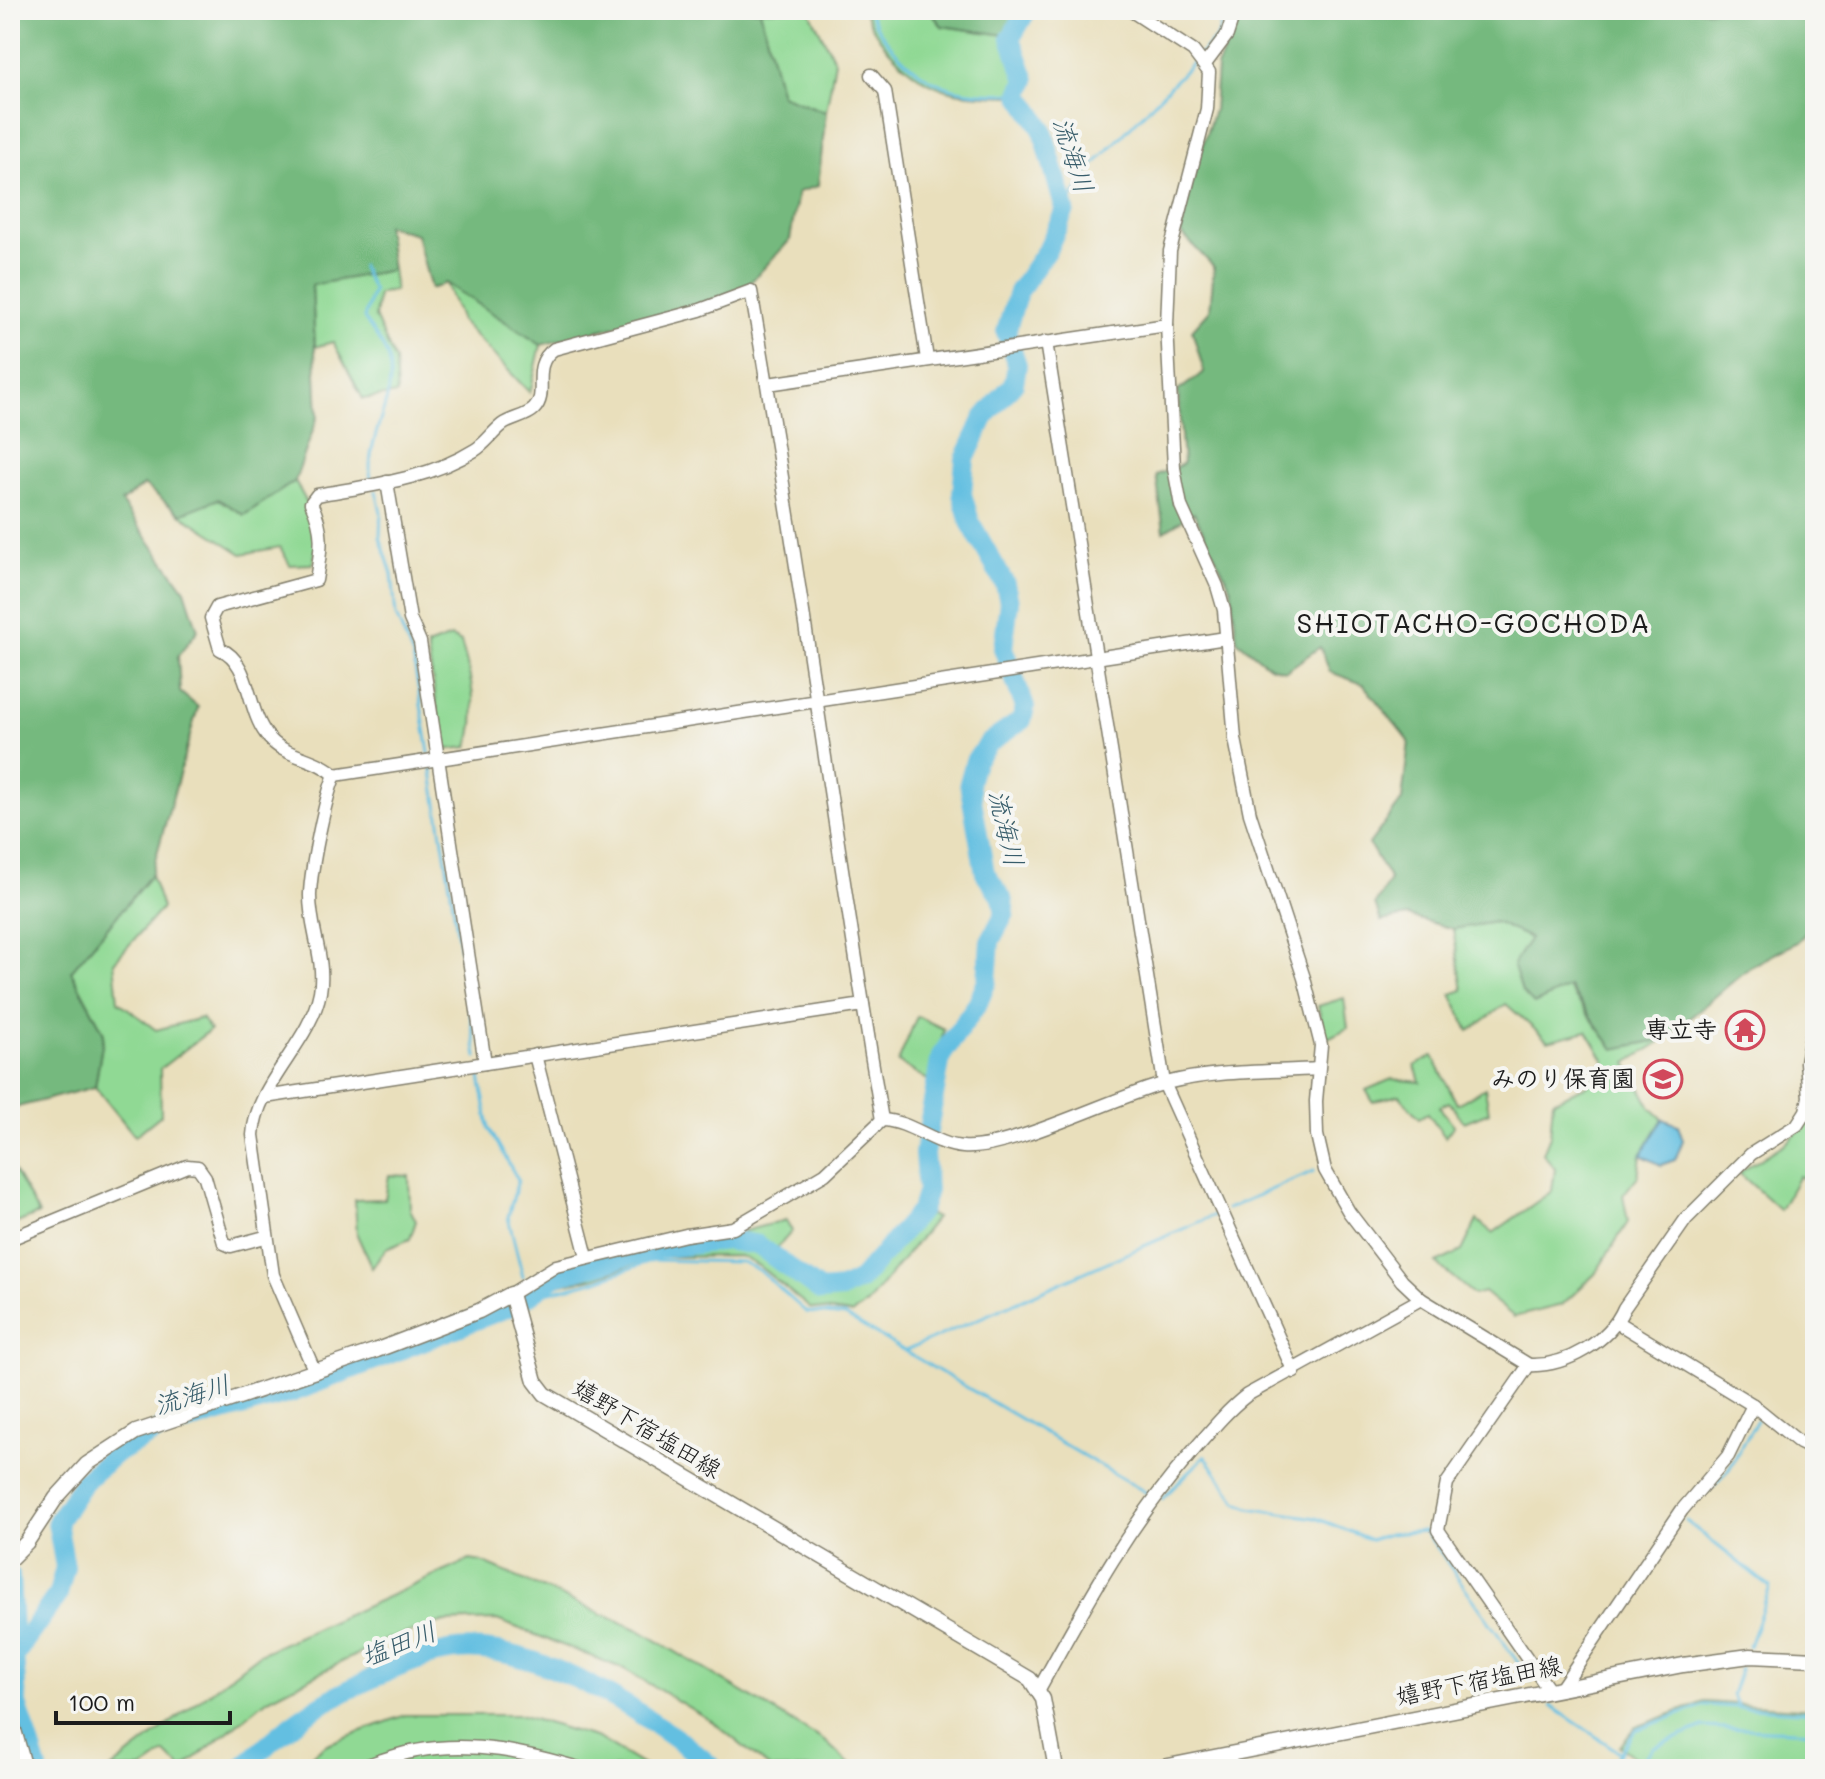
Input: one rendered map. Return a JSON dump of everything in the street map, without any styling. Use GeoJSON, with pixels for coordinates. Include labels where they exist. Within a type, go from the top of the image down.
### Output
{"type":"FeatureCollection","features":[{"type":"Feature","properties":{"kind":"main road"},"geometry":{"type":"LineString","coordinates":[[12,1554],[87,1464],[124,1438],[158,1423],[433,1330],[511,1294]]}},
{"type":"Feature","properties":{"kind":"main road","name":"嬉野下宿塩田線"},"geometry":{"type":"LineString","coordinates":[[511,1294],[535,1381],[545,1394],[1030,1679],[1039,1689]]}},
{"type":"Feature","properties":{"kind":"main road","name":"嬉野下宿塩田線"},"geometry":{"type":"LineString","coordinates":[[1153,1769],[1556,1688],[1750,1656],[1815,1659]]}},
{"type":"Feature","properties":{"kind":"main road"},"geometry":{"type":"LineString","coordinates":[[1039,1689],[1056,1769]]}},
{"type":"Feature","properties":{"kind":"main road"},"geometry":{"type":"LineString","coordinates":[[10,1716],[25,1769]]}},
{"type":"Feature","properties":{"kind":"street"},"geometry":{"type":"LineString","coordinates":[[1130,10],[1193,51],[1206,63],[1209,72],[1207,109],[1170,251],[1167,325],[1174,468],[1181,506],[1217,586],[1226,638],[1235,739],[1250,814],[1304,978],[1321,1045],[1317,1135],[1325,1170],[1349,1212],[1402,1281],[1421,1299],[1529,1365]]}},
{"type":"Feature","properties":{"kind":"street"},"geometry":{"type":"LineString","coordinates":[[1206,63],[1227,35],[1235,10]]}},
{"type":"Feature","properties":{"kind":"street"},"geometry":{"type":"LineString","coordinates":[[871,75],[885,91],[927,359]]}},
{"type":"Feature","properties":{"kind":"street"},"geometry":{"type":"LineString","coordinates":[[335,775],[328,767],[279,748],[266,734],[249,702],[235,655],[220,649],[211,618],[217,607],[316,580],[323,539],[320,522],[311,503],[317,495],[433,473],[478,449],[503,424],[533,411],[540,401],[539,375],[544,356],[554,349],[700,310],[751,291],[882,1120]]}},
{"type":"Feature","properties":{"kind":"street"},"geometry":{"type":"LineString","coordinates":[[768,384],[1167,325]]}},
{"type":"Feature","properties":{"kind":"street"},"geometry":{"type":"LineString","coordinates":[[1046,342],[1164,1083],[1294,1372]]}},
{"type":"Feature","properties":{"kind":"street"},"geometry":{"type":"LineString","coordinates":[[387,482],[410,619],[420,642],[485,1063]]}},
{"type":"Feature","properties":{"kind":"street"},"geometry":{"type":"LineString","coordinates":[[335,775],[1226,638]]}},
{"type":"Feature","properties":{"kind":"street"},"geometry":{"type":"LineString","coordinates":[[315,1372],[273,1275],[265,1237],[253,1135],[254,1114],[296,1047],[320,992],[319,955],[310,895],[335,775]]}},
{"type":"Feature","properties":{"kind":"street"},"geometry":{"type":"LineString","coordinates":[[265,1097],[863,1005]]}},
{"type":"Feature","properties":{"kind":"street"},"geometry":{"type":"LineString","coordinates":[[1753,1405],[1728,1456],[1682,1510],[1556,1688],[1438,1530],[1447,1483],[1529,1365],[1579,1353],[1618,1323],[1624,1308],[1686,1219],[1751,1154],[1797,1125],[1806,1111],[1809,1097],[1806,1062],[1815,1017]]}},
{"type":"Feature","properties":{"kind":"street"},"geometry":{"type":"LineString","coordinates":[[535,1055],[587,1257]]}},
{"type":"Feature","properties":{"kind":"street"},"geometry":{"type":"LineString","coordinates":[[511,1294],[556,1266],[733,1228],[813,1182],[882,1120],[896,1120],[963,1147],[1004,1140],[1164,1083],[1201,1075],[1318,1069]]}},
{"type":"Feature","properties":{"kind":"street"},"geometry":{"type":"LineString","coordinates":[[10,1239],[187,1166],[198,1167],[205,1177],[224,1243],[231,1246],[265,1237]]}},
{"type":"Feature","properties":{"kind":"street"},"geometry":{"type":"LineString","coordinates":[[1039,1689],[1120,1544],[1154,1496],[1229,1409],[1247,1395],[1294,1372],[1421,1299]]}},
{"type":"Feature","properties":{"kind":"street"},"geometry":{"type":"LineString","coordinates":[[1618,1323],[1753,1405],[1800,1443],[1815,1450]]}},
{"type":"Feature","properties":{"kind":"street"},"geometry":{"type":"LineString","coordinates":[[356,1769],[416,1751],[465,1747],[522,1751],[582,1769]]}},
{"type":"Feature","properties":{"kind":"green space"},"geometry":{"type":"Polygon","coordinates":[[[10,10],[760,10],[781,95],[826,112],[818,186],[798,192],[790,240],[748,285],[696,306],[541,345],[446,283],[431,289],[416,234],[386,225],[392,270],[312,285],[318,416],[295,481],[244,515],[218,499],[180,514],[144,485],[121,502],[185,590],[198,630],[178,656],[180,692],[198,707],[151,875],[71,971],[104,1033],[95,1087],[10,1109],[10,10]]]}},
{"type":"Feature","properties":{"kind":"green space"},"geometry":{"type":"Polygon","coordinates":[[[760,10],[809,10],[835,61],[826,112],[781,95],[760,10]]]}},
{"type":"Feature","properties":{"kind":"green space"},"geometry":{"type":"Polygon","coordinates":[[[857,10],[929,10],[942,26],[1005,35],[1022,81],[1011,96],[969,94],[941,88],[901,62],[880,39],[865,13],[857,10]]]}},
{"type":"Feature","properties":{"kind":"green space"},"geometry":{"type":"Polygon","coordinates":[[[929,10],[1020,10],[1005,35],[942,26],[929,10]]]}},
{"type":"Feature","properties":{"kind":"green space"},"geometry":{"type":"Polygon","coordinates":[[[1242,10],[1815,10],[1815,923],[1797,942],[1750,967],[1665,1039],[1614,1049],[1569,987],[1534,1004],[1522,992],[1513,964],[1530,938],[1495,922],[1453,929],[1408,916],[1381,921],[1375,904],[1390,880],[1369,844],[1402,800],[1409,741],[1363,684],[1330,672],[1320,647],[1286,671],[1269,666],[1237,640],[1231,588],[1194,513],[1164,531],[1156,475],[1183,464],[1178,391],[1204,372],[1192,330],[1210,310],[1214,267],[1181,233],[1196,165],[1214,110],[1217,67],[1242,10]]]}},
{"type":"Feature","properties":{"kind":"green space"},"geometry":{"type":"Polygon","coordinates":[[[392,270],[395,290],[378,294],[375,317],[395,361],[397,394],[363,399],[333,342],[315,347],[312,285],[392,270]]]}},
{"type":"Feature","properties":{"kind":"green space"},"geometry":{"type":"Polygon","coordinates":[[[446,283],[541,345],[530,393],[461,321],[446,283]]]}},
{"type":"Feature","properties":{"kind":"green space"},"geometry":{"type":"Polygon","coordinates":[[[295,481],[319,525],[313,564],[290,565],[280,547],[242,554],[180,514],[218,499],[244,515],[295,481]]]}},
{"type":"Feature","properties":{"kind":"green space"},"geometry":{"type":"Polygon","coordinates":[[[451,637],[461,642],[474,708],[468,747],[444,750],[427,646],[451,637]]]}},
{"type":"Feature","properties":{"kind":"green space"},"geometry":{"type":"Polygon","coordinates":[[[151,875],[162,908],[114,962],[118,1001],[156,1030],[201,1018],[210,1030],[160,1069],[161,1115],[135,1136],[95,1087],[104,1033],[71,971],[151,875]]]}},
{"type":"Feature","properties":{"kind":"green space"},"geometry":{"type":"Polygon","coordinates":[[[1495,922],[1530,938],[1614,1049],[1665,1039],[1627,1063],[1651,1108],[1663,1119],[1641,1155],[1638,1176],[1623,1195],[1628,1222],[1595,1274],[1562,1305],[1514,1317],[1484,1292],[1474,1295],[1436,1263],[1462,1251],[1477,1220],[1493,1233],[1552,1191],[1555,1169],[1543,1153],[1550,1136],[1553,1101],[1587,1086],[1605,1061],[1587,1031],[1548,1041],[1506,1004],[1469,1031],[1451,994],[1463,990],[1453,929],[1495,922]]]}},
{"type":"Feature","properties":{"kind":"green space"},"geometry":{"type":"Polygon","coordinates":[[[1344,998],[1348,1028],[1326,1039],[1318,1006],[1344,998]]]}},
{"type":"Feature","properties":{"kind":"green space"},"geometry":{"type":"Polygon","coordinates":[[[917,1016],[944,1029],[931,1082],[898,1062],[917,1016]]]}},
{"type":"Feature","properties":{"kind":"green space"},"geometry":{"type":"Polygon","coordinates":[[[1815,1049],[1815,1183],[1799,1176],[1780,1210],[1739,1173],[1789,1141],[1812,1117],[1815,1049]]]}},
{"type":"Feature","properties":{"kind":"green space"},"geometry":{"type":"Polygon","coordinates":[[[1433,1056],[1457,1104],[1485,1088],[1489,1112],[1464,1122],[1449,1102],[1439,1107],[1454,1125],[1445,1137],[1428,1113],[1419,1118],[1399,1095],[1373,1102],[1366,1090],[1392,1079],[1420,1082],[1415,1066],[1433,1056]]]}},
{"type":"Feature","properties":{"kind":"green space"},"geometry":{"type":"Polygon","coordinates":[[[13,1169],[39,1214],[10,1226],[10,1170],[13,1169]]]}},
{"type":"Feature","properties":{"kind":"green space"},"geometry":{"type":"Polygon","coordinates":[[[389,1175],[409,1176],[410,1209],[416,1221],[410,1239],[386,1249],[372,1268],[357,1235],[355,1200],[385,1199],[389,1175]]]}},
{"type":"Feature","properties":{"kind":"green space"},"geometry":{"type":"Polygon","coordinates":[[[926,1213],[936,1218],[866,1305],[851,1314],[810,1308],[759,1266],[740,1256],[653,1257],[597,1277],[557,1285],[558,1278],[650,1253],[720,1245],[744,1231],[786,1220],[792,1231],[766,1261],[817,1297],[845,1295],[862,1283],[926,1213]]]}},
{"type":"Feature","properties":{"kind":"green space"},"geometry":{"type":"Polygon","coordinates":[[[470,1560],[482,1562],[639,1630],[826,1742],[855,1769],[771,1769],[713,1722],[624,1669],[497,1620],[445,1622],[387,1639],[268,1699],[182,1769],[165,1753],[142,1769],[111,1769],[259,1654],[470,1560]]]}},
{"type":"Feature","properties":{"kind":"green space"},"geometry":{"type":"Polygon","coordinates":[[[1704,1702],[1815,1709],[1815,1769],[1637,1769],[1640,1762],[1620,1746],[1636,1727],[1704,1702]]]}},
{"type":"Feature","properties":{"kind":"green space"},"geometry":{"type":"Polygon","coordinates":[[[405,1715],[519,1715],[598,1738],[649,1769],[500,1766],[294,1769],[327,1744],[405,1715]]]}},
{"type":"Feature","properties":{"kind":"water"},"geometry":{"type":"Polygon","coordinates":[[[1663,1119],[1678,1125],[1683,1140],[1675,1160],[1661,1165],[1641,1155],[1663,1119]]]}},
{"type":"Feature","properties":{"kind":"waterway"},"geometry":{"type":"LineString","coordinates":[[868,10],[893,48],[929,79],[965,92],[1020,94]]}},
{"type":"Feature","properties":{"kind":"waterway","name":"流海川"},"geometry":{"type":"LineString","coordinates":[[520,1302],[556,1276],[649,1250],[726,1240],[758,1245],[820,1291],[842,1289],[860,1280],[921,1210],[927,1190],[924,1154],[941,1056],[978,1003],[987,981],[990,941],[1005,913],[1002,898],[985,873],[969,783],[975,761],[989,743],[1022,720],[1025,707],[1003,648],[1009,602],[1005,584],[970,522],[962,494],[965,459],[984,418],[1014,383],[1017,365],[1006,332],[1018,292],[1048,248],[1065,210],[1042,128],[1020,94],[1026,80],[1011,38],[1027,10]]}},
{"type":"Feature","properties":{"kind":"waterway"},"geometry":{"type":"LineString","coordinates":[[1200,54],[1218,36],[1224,10]]}},
{"type":"Feature","properties":{"kind":"waterway"},"geometry":{"type":"LineString","coordinates":[[1065,210],[1091,168],[1195,60]]}},
{"type":"Feature","properties":{"kind":"waterway"},"geometry":{"type":"LineString","coordinates":[[361,266],[373,290],[364,318],[385,351],[390,376],[389,391],[372,450],[371,480]]}},
{"type":"Feature","properties":{"kind":"waterway"},"geometry":{"type":"LineString","coordinates":[[376,491],[381,512],[380,537],[392,574],[396,616],[413,657],[429,753]]}},
{"type":"Feature","properties":{"kind":"waterway"},"geometry":{"type":"LineString","coordinates":[[431,766],[477,1057]]}},
{"type":"Feature","properties":{"kind":"waterway"},"geometry":{"type":"LineString","coordinates":[[479,1071],[489,1128],[518,1180],[508,1217],[523,1277]]}},
{"type":"Feature","properties":{"kind":"waterway"},"geometry":{"type":"LineString","coordinates":[[1227,1209],[1314,1171]]}},
{"type":"Feature","properties":{"kind":"waterway"},"geometry":{"type":"LineString","coordinates":[[905,1351],[1217,1214]]}},
{"type":"Feature","properties":{"kind":"waterway"},"geometry":{"type":"LineString","coordinates":[[530,1297],[598,1280],[653,1260],[742,1262],[760,1271],[806,1312],[845,1316],[1152,1496]]}},
{"type":"Feature","properties":{"kind":"waterway","name":"流海川"},"geometry":{"type":"LineString","coordinates":[[15,1655],[58,1594],[65,1567],[57,1522],[84,1481],[115,1454],[160,1430],[291,1393],[509,1307]]}},
{"type":"Feature","properties":{"kind":"waterway"},"geometry":{"type":"LineString","coordinates":[[1706,1493],[1728,1471],[1757,1420]]}},
{"type":"Feature","properties":{"kind":"waterway"},"geometry":{"type":"LineString","coordinates":[[1162,1499],[1205,1456],[1237,1502],[1249,1508],[1316,1518],[1371,1540],[1389,1534],[1425,1531],[1531,1681]]}},
{"type":"Feature","properties":{"kind":"waterway"},"geometry":{"type":"LineString","coordinates":[[1686,1521],[1770,1587],[1749,1646]]}},
{"type":"Feature","properties":{"kind":"waterway"},"geometry":{"type":"LineString","coordinates":[[10,1576],[17,1704],[38,1769]]}},
{"type":"Feature","properties":{"kind":"waterway","name":"塩田川"},"geometry":{"type":"LineString","coordinates":[[241,1769],[301,1718],[352,1688],[433,1655],[480,1650],[515,1656],[590,1685],[660,1727],[714,1769]]}},
{"type":"Feature","properties":{"kind":"waterway"},"geometry":{"type":"LineString","coordinates":[[1739,1708],[1732,1695],[1741,1668]]}},
{"type":"Feature","properties":{"kind":"waterway"},"geometry":{"type":"LineString","coordinates":[[1609,1769],[1636,1730],[1705,1705],[1815,1712]]}},
{"type":"Feature","properties":{"kind":"waterway"},"geometry":{"type":"LineString","coordinates":[[1551,1706],[1619,1752]]}},
{"type":"Feature","properties":{"kind":"waterway"},"geometry":{"type":"LineString","coordinates":[[1635,1769],[1654,1747],[1703,1727],[1815,1732]]}},
{"type":"Feature","properties":{"kind":"place","name":"専立寺"},"geometry":{"type":"Point","coordinates":[1745,1030]}},
{"type":"Feature","properties":{"kind":"place","name":"みのり保育園"},"geometry":{"type":"Point","coordinates":[1663,1079]}},
{"type":"Feature","properties":{"kind":"district","name":"SHIOTACHO-GOCHODA"},"geometry":{"type":"Point","coordinates":[1474,623]}}]}
